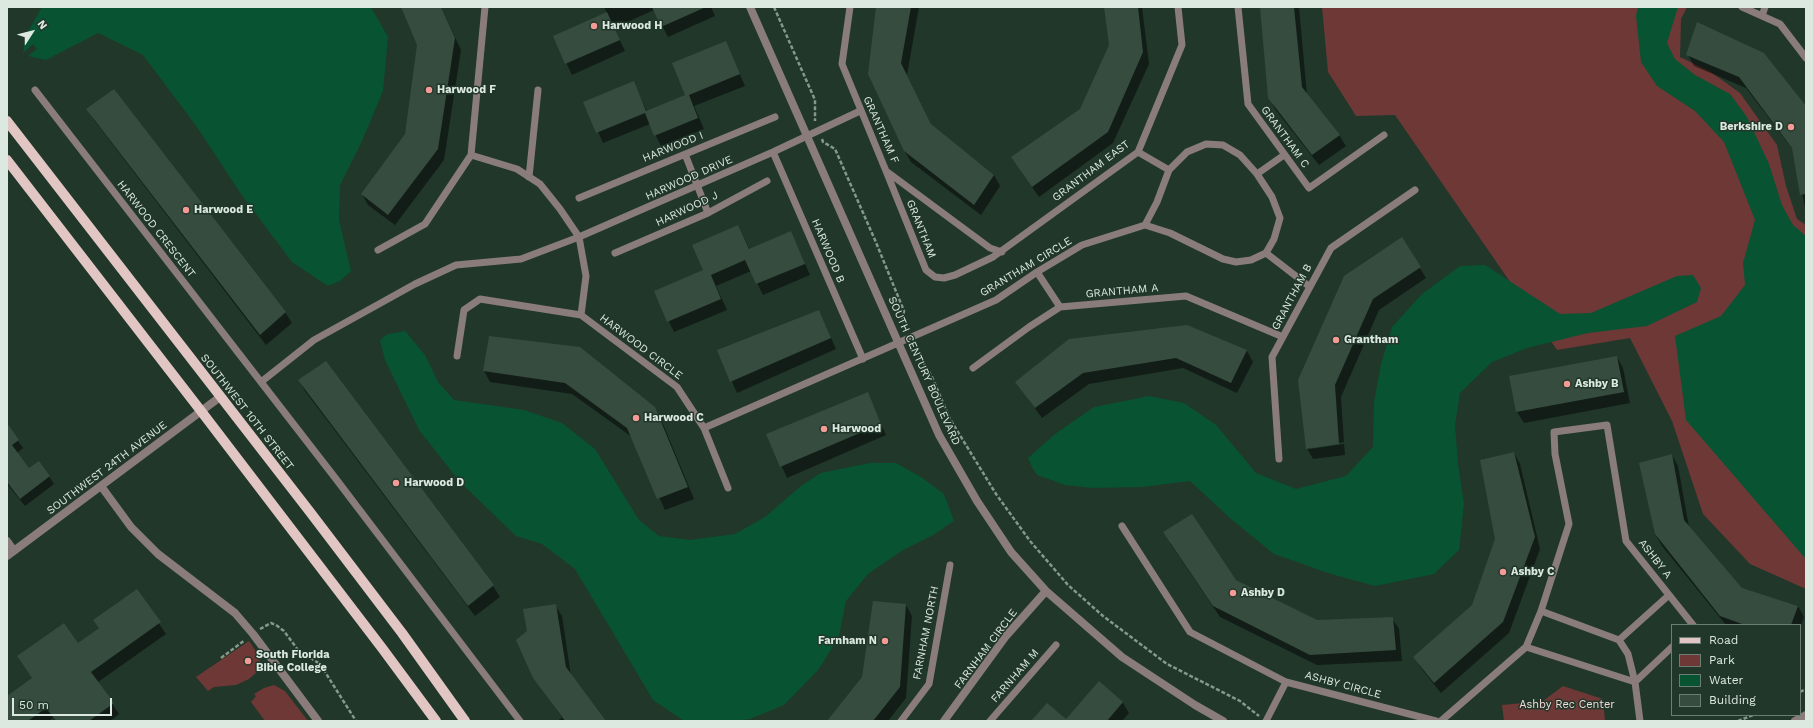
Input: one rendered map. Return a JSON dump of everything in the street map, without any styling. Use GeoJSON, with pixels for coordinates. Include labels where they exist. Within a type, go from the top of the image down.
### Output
{"type":"FeatureCollection","features":[{"type":"Feature","properties":{"kind":"main road","name":"SOUTHWEST 10TH STREET"},"geometry":{"type":"LineString","coordinates":[[7,121],[402,633],[465,721]]}},
{"type":"Feature","properties":{"kind":"main road"},"geometry":{"type":"LineString","coordinates":[[7,160],[391,659],[436,721]]}},
{"type":"Feature","properties":{"kind":"street","name":"SOUTH CENTURY BOULEVARD"},"geometry":{"type":"LineString","coordinates":[[750,7],[806,136],[900,343],[939,435],[977,501],[1011,552],[1046,591],[1122,657],[1194,705],[1223,721]]}},
{"type":"Feature","properties":{"kind":"street","name":"SOUTHWEST 24TH AVENUE"},"geometry":{"type":"LineString","coordinates":[[7,556],[220,397]]}},
{"type":"Feature","properties":{"kind":"street"},"geometry":{"type":"LineString","coordinates":[[101,486],[131,527],[158,554],[235,613],[253,634],[318,721]]}},
{"type":"Feature","properties":{"kind":"street"},"geometry":{"type":"LineString","coordinates":[[7,541],[14,551]]}},
{"type":"Feature","properties":{"kind":"street","name":"FARNHAM CIRCLE"},"geometry":{"type":"LineString","coordinates":[[944,721],[1006,636],[1046,591]]}},
{"type":"Feature","properties":{"kind":"street"},"geometry":{"type":"LineString","coordinates":[[1795,721],[1806,715]]}},
{"type":"Feature","properties":{"kind":"lane"},"geometry":{"type":"LineString","coordinates":[[378,250],[425,224],[471,155],[485,7]]}},
{"type":"Feature","properties":{"kind":"lane","name":"GRANTHAM F"},"geometry":{"type":"LineString","coordinates":[[850,7],[842,64],[860,111],[886,171],[990,248],[1002,252]]}},
{"type":"Feature","properties":{"kind":"lane","name":"GRANTHAM EAST"},"geometry":{"type":"LineString","coordinates":[[993,257],[1002,252],[1138,152],[1182,45],[1178,7]]}},
{"type":"Feature","properties":{"kind":"lane","name":"GRANTHAM C"},"geometry":{"type":"LineString","coordinates":[[1238,7],[1248,104],[1309,188],[1384,135]]}},
{"type":"Feature","properties":{"kind":"lane"},"geometry":{"type":"LineString","coordinates":[[1742,7],[1780,24],[1806,58]]}},
{"type":"Feature","properties":{"kind":"lane"},"geometry":{"type":"LineString","coordinates":[[1762,16],[1765,7]]}},
{"type":"Feature","properties":{"kind":"lane","name":"HARWOOD CRESCENT"},"geometry":{"type":"LineString","coordinates":[[35,90],[261,382]]}},
{"type":"Feature","properties":{"kind":"lane"},"geometry":{"type":"LineString","coordinates":[[529,177],[538,90]]}},
{"type":"Feature","properties":{"kind":"lane","name":"HARWOOD DRIVE"},"geometry":{"type":"LineString","coordinates":[[579,238],[773,152],[860,111]]}},
{"type":"Feature","properties":{"kind":"lane","name":"HARWOOD I"},"geometry":{"type":"LineString","coordinates":[[579,198],[775,117]]}},
{"type":"Feature","properties":{"kind":"lane"},"geometry":{"type":"LineString","coordinates":[[1206,144],[1223,145],[1240,155],[1257,174],[1272,198],[1280,218],[1274,240],[1266,253],[1251,260],[1236,262],[1222,259],[1170,234],[1145,225],[1157,202],[1170,170],[1187,152],[1206,144]]}},
{"type":"Feature","properties":{"kind":"lane","name":"HARWOOD B"},"geometry":{"type":"LineString","coordinates":[[773,152],[863,359]]}},
{"type":"Feature","properties":{"kind":"lane"},"geometry":{"type":"LineString","coordinates":[[1138,152],[1170,170]]}},
{"type":"Feature","properties":{"kind":"lane"},"geometry":{"type":"LineString","coordinates":[[685,154],[708,214]]}},
{"type":"Feature","properties":{"kind":"lane"},"geometry":{"type":"LineString","coordinates":[[457,356],[464,310],[480,299],[581,315],[586,276],[579,238],[560,209],[540,184],[517,169],[471,155]]}},
{"type":"Feature","properties":{"kind":"lane"},"geometry":{"type":"LineString","coordinates":[[1257,174],[1284,155]]}},
{"type":"Feature","properties":{"kind":"lane","name":"GRANTHAM"},"geometry":{"type":"LineString","coordinates":[[886,171],[926,270],[935,277],[944,278],[955,275],[993,257]]}},
{"type":"Feature","properties":{"kind":"lane","name":"HARWOOD J"},"geometry":{"type":"LineString","coordinates":[[615,253],[708,214],[766,181]]}},
{"type":"Feature","properties":{"kind":"lane","name":"GRANTHAM B"},"geometry":{"type":"LineString","coordinates":[[1278,459],[1272,357],[1331,248],[1415,190]]}},
{"type":"Feature","properties":{"kind":"lane","name":"GRANTHAM CIRCLE"},"geometry":{"type":"LineString","coordinates":[[900,343],[996,300],[1037,272],[1082,245],[1145,225]]}},
{"type":"Feature","properties":{"kind":"lane"},"geometry":{"type":"LineString","coordinates":[[520,721],[472,656],[261,382],[314,340],[415,284],[456,265],[521,259],[579,238]]}},
{"type":"Feature","properties":{"kind":"lane"},"geometry":{"type":"LineString","coordinates":[[1266,253],[1310,287]]}},
{"type":"Feature","properties":{"kind":"lane"},"geometry":{"type":"LineString","coordinates":[[1037,272],[1060,307]]}},
{"type":"Feature","properties":{"kind":"lane","name":"GRANTHAM A"},"geometry":{"type":"LineString","coordinates":[[973,368],[1028,327],[1060,307],[1186,296],[1283,337]]}},
{"type":"Feature","properties":{"kind":"lane","name":"HARWOOD CIRCLE"},"geometry":{"type":"LineString","coordinates":[[581,315],[677,386],[704,428],[728,488]]}},
{"type":"Feature","properties":{"kind":"lane"},"geometry":{"type":"LineString","coordinates":[[704,428],[900,343]]}},
{"type":"Feature","properties":{"kind":"lane","name":"ASHBY A"},"geometry":{"type":"LineString","coordinates":[[1541,611],[1569,524],[1555,454],[1554,432],[1607,425],[1610,452],[1626,541],[1692,624]]}},
{"type":"Feature","properties":{"kind":"lane"},"geometry":{"type":"LineString","coordinates":[[1122,526],[1190,632],[1286,682],[1266,721]]}},
{"type":"Feature","properties":{"kind":"lane","name":"FARNHAM NORTH"},"geometry":{"type":"LineString","coordinates":[[904,720],[929,684],[950,565]]}},
{"type":"Feature","properties":{"kind":"lane"},"geometry":{"type":"LineString","coordinates":[[1619,640],[1669,595]]}},
{"type":"Feature","properties":{"kind":"lane"},"geometry":{"type":"LineString","coordinates":[[1441,721],[1526,647],[1541,611],[1619,640],[1628,654],[1635,682],[1640,721]]}},
{"type":"Feature","properties":{"kind":"lane","name":"FARNHAM M"},"geometry":{"type":"LineString","coordinates":[[990,721],[1056,645]]}},
{"type":"Feature","properties":{"kind":"lane"},"geometry":{"type":"LineString","coordinates":[[1526,647],[1635,682]]}},
{"type":"Feature","properties":{"kind":"lane"},"geometry":{"type":"LineString","coordinates":[[1635,682],[1671,648]]}},
{"type":"Feature","properties":{"kind":"lane","name":"ASHBY CIRCLE"},"geometry":{"type":"LineString","coordinates":[[1286,682],[1436,721]]}},
{"type":"Feature","properties":{"kind":"path"},"geometry":{"type":"LineString","coordinates":[[774,7],[815,100],[814,119]]}},
{"type":"Feature","properties":{"kind":"path"},"geometry":{"type":"LineString","coordinates":[[823,142],[835,149],[875,240],[904,311],[902,322]]}},
{"type":"Feature","properties":{"kind":"path"},"geometry":{"type":"LineString","coordinates":[[909,348],[920,357],[928,370],[950,419],[996,494],[1030,541],[1068,585],[1103,616],[1166,664],[1240,701],[1253,712]]}},
{"type":"Feature","properties":{"kind":"path"},"geometry":{"type":"LineString","coordinates":[[221,658],[253,634],[271,623],[284,631],[298,650],[320,664],[356,721]]}},
{"type":"Feature","properties":{"kind":"path"},"geometry":{"type":"LineString","coordinates":[[1738,721],[1750,716]]}},
{"type":"Feature","properties":{"kind":"green space"},"geometry":{"type":"Polygon","coordinates":[[[1322,7],[1687,7],[1681,19],[1680,57],[1711,72],[1740,93],[1777,145],[1786,186],[1797,219],[1806,225],[1806,589],[1750,564],[1703,514],[1672,421],[1630,338],[1557,350],[1395,115],[1356,116],[1328,72],[1322,7]]]}},
{"type":"Feature","properties":{"kind":"green space"},"geometry":{"type":"Polygon","coordinates":[[[249,641],[259,656],[260,663],[257,672],[249,679],[236,685],[214,687],[208,691],[196,677],[249,641]]]}},
{"type":"Feature","properties":{"kind":"green space"},"geometry":{"type":"Polygon","coordinates":[[[274,685],[285,691],[308,721],[265,721],[251,702],[256,696],[254,694],[264,688],[274,685]]]}},
{"type":"Feature","properties":{"kind":"green space","name":"Ashby Rec Center"},"geometry":{"type":"Polygon","coordinates":[[[1563,686],[1603,699],[1605,721],[1504,721],[1502,705],[1543,701],[1563,686]]]}},
{"type":"Feature","properties":{"kind":"water"},"geometry":{"type":"Polygon","coordinates":[[[42,7],[371,7],[388,37],[383,91],[362,141],[340,185],[339,220],[351,271],[340,281],[328,286],[292,262],[241,194],[197,127],[143,55],[98,33],[46,60],[28,56],[37,49],[33,44],[23,53],[26,35],[42,7]]]}},
{"type":"Feature","properties":{"kind":"water"},"geometry":{"type":"Polygon","coordinates":[[[1638,7],[1678,7],[1667,43],[1675,59],[1695,75],[1730,94],[1747,117],[1769,164],[1782,205],[1793,225],[1806,236],[1805,558],[1686,420],[1675,336],[1721,316],[1745,285],[1743,263],[1755,220],[1724,142],[1695,111],[1657,86],[1641,62],[1636,16],[1638,7]]]}},
{"type":"Feature","properties":{"kind":"water"},"geometry":{"type":"Polygon","coordinates":[[[1485,265],[1560,314],[1591,313],[1677,276],[1693,275],[1701,288],[1697,302],[1647,326],[1588,333],[1527,348],[1492,362],[1460,393],[1455,425],[1458,464],[1464,504],[1459,550],[1434,574],[1375,586],[1331,574],[1274,554],[1231,519],[1190,481],[1142,487],[1092,488],[1065,485],[1037,475],[1028,458],[1055,434],[1094,407],[1149,396],[1184,403],[1216,425],[1256,473],[1296,489],[1346,476],[1373,447],[1374,402],[1381,364],[1392,327],[1422,294],[1460,266],[1485,265]]]}},
{"type":"Feature","properties":{"kind":"water"},"geometry":{"type":"Polygon","coordinates":[[[405,331],[425,355],[438,382],[454,400],[524,410],[562,423],[595,449],[639,520],[659,536],[690,540],[735,534],[765,517],[801,486],[821,473],[870,463],[896,463],[921,477],[944,494],[954,521],[933,535],[903,550],[868,574],[846,601],[839,636],[819,669],[784,705],[750,719],[735,721],[684,721],[653,700],[575,569],[542,544],[516,536],[460,482],[419,430],[385,360],[380,340],[388,334],[405,331]]]}},
{"type":"Feature","properties":{"kind":"building","name":"Harwood F"},"geometry":{"type":"Polygon","coordinates":[[[401,7],[441,7],[455,38],[438,149],[388,215],[361,194],[405,134],[417,45],[401,7]]]}},
{"type":"Feature","properties":{"kind":"building","name":"Harwood H"},"geometry":{"type":"Polygon","coordinates":[[[652,7],[706,7],[661,27],[652,7]]]}},
{"type":"Feature","properties":{"kind":"building"},"geometry":{"type":"Polygon","coordinates":[[[876,7],[911,7],[901,63],[931,124],[994,175],[974,205],[904,151],[868,74],[876,7]]]}},
{"type":"Feature","properties":{"kind":"building"},"geometry":{"type":"Polygon","coordinates":[[[1104,7],[1138,7],[1143,52],[1108,132],[1032,187],[1011,157],[1080,109],[1109,45],[1104,7]]]}},
{"type":"Feature","properties":{"kind":"building"},"geometry":{"type":"Polygon","coordinates":[[[1260,7],[1294,7],[1302,87],[1340,135],[1312,155],[1268,98],[1260,7]]]}},
{"type":"Feature","properties":{"kind":"building","name":"Harwood H"},"geometry":{"type":"Polygon","coordinates":[[[607,12],[620,40],[565,64],[553,36],[607,12]]]}},
{"type":"Feature","properties":{"kind":"building","name":"Berkshire D"},"geometry":{"type":"Polygon","coordinates":[[[1697,22],[1764,53],[1806,106],[1806,194],[1800,195],[1792,148],[1739,77],[1686,55],[1697,22]]]}},
{"type":"Feature","properties":{"kind":"building"},"geometry":{"type":"Polygon","coordinates":[[[726,41],[740,74],[689,95],[698,118],[654,136],[645,113],[596,133],[583,102],[634,81],[646,111],[685,95],[672,63],[726,41]]]}},
{"type":"Feature","properties":{"kind":"building","name":"Harwood E"},"geometry":{"type":"Polygon","coordinates":[[[114,89],[286,312],[260,335],[86,109],[114,89]]]}},
{"type":"Feature","properties":{"kind":"building"},"geometry":{"type":"Polygon","coordinates":[[[738,225],[749,249],[791,231],[805,264],[756,284],[745,260],[711,275],[721,299],[667,322],[654,291],[703,270],[692,245],[738,225]]]}},
{"type":"Feature","properties":{"kind":"building","name":"Grantham"},"geometry":{"type":"Polygon","coordinates":[[[1402,237],[1421,267],[1373,299],[1335,385],[1339,444],[1306,449],[1298,380],[1344,276],[1402,237]]]}},
{"type":"Feature","properties":{"kind":"building"},"geometry":{"type":"Polygon","coordinates":[[[819,310],[831,338],[730,382],[717,350],[819,310]]]}},
{"type":"Feature","properties":{"kind":"building"},"geometry":{"type":"Polygon","coordinates":[[[1187,325],[1247,350],[1231,383],[1176,358],[1083,373],[1035,408],[1015,382],[1069,339],[1187,325]]]}},
{"type":"Feature","properties":{"kind":"building","name":"Harwood C"},"geometry":{"type":"Polygon","coordinates":[[[489,336],[580,347],[655,407],[688,487],[657,499],[627,428],[565,383],[483,371],[489,336]]]}},
{"type":"Feature","properties":{"kind":"building","name":"Ashby B"},"geometry":{"type":"Polygon","coordinates":[[[1617,356],[1624,392],[1516,412],[1509,376],[1617,356]]]}},
{"type":"Feature","properties":{"kind":"building","name":"Harwood D"},"geometry":{"type":"Polygon","coordinates":[[[326,361],[494,585],[468,606],[298,380],[326,361]]]}},
{"type":"Feature","properties":{"kind":"building","name":"Harwood"},"geometry":{"type":"Polygon","coordinates":[[[868,392],[881,424],[780,467],[766,434],[868,392]]]}},
{"type":"Feature","properties":{"kind":"building"},"geometry":{"type":"Polygon","coordinates":[[[7,423],[19,440],[12,445],[29,468],[39,461],[50,476],[20,499],[7,482],[7,423]]]}},
{"type":"Feature","properties":{"kind":"building","name":"Ashby C"},"geometry":{"type":"Polygon","coordinates":[[[1514,452],[1535,537],[1503,622],[1434,683],[1413,657],[1472,605],[1495,539],[1480,460],[1514,452]]]}},
{"type":"Feature","properties":{"kind":"building"},"geometry":{"type":"Polygon","coordinates":[[[1672,454],[1684,520],[1742,588],[1798,606],[1791,624],[1742,624],[1720,616],[1655,534],[1639,463],[1672,454]]]}},
{"type":"Feature","properties":{"kind":"building","name":"Ashby D"},"geometry":{"type":"Polygon","coordinates":[[[1192,514],[1236,580],[1317,620],[1393,617],[1396,650],[1310,655],[1213,606],[1163,532],[1192,514]]]}},
{"type":"Feature","properties":{"kind":"building"},"geometry":{"type":"Polygon","coordinates":[[[137,589],[161,622],[91,672],[114,703],[89,721],[56,721],[46,708],[28,721],[7,721],[7,696],[32,678],[17,656],[64,623],[78,643],[99,628],[93,620],[137,589]]]}},
{"type":"Feature","properties":{"kind":"building","name":"Farnham N"},"geometry":{"type":"Polygon","coordinates":[[[873,601],[906,604],[900,687],[873,721],[827,721],[862,677],[873,601]]]}},
{"type":"Feature","properties":{"kind":"building"},"geometry":{"type":"Polygon","coordinates":[[[556,604],[566,667],[606,721],[565,721],[533,678],[516,640],[527,631],[523,609],[556,604]]]}},
{"type":"Feature","properties":{"kind":"building"},"geometry":{"type":"Polygon","coordinates":[[[1099,681],[1123,702],[1107,721],[1031,721],[1047,703],[1066,719],[1099,681]]]}},
{"type":"Feature","properties":{"kind":"place","name":"Harwood H"},"geometry":{"type":"Point","coordinates":[594,26]}},
{"type":"Feature","properties":{"kind":"place","name":"Harwood F"},"geometry":{"type":"Point","coordinates":[429,90]}},
{"type":"Feature","properties":{"kind":"place","name":"Berkshire D"},"geometry":{"type":"Point","coordinates":[1791,127]}},
{"type":"Feature","properties":{"kind":"place","name":"Harwood E"},"geometry":{"type":"Point","coordinates":[186,210]}},
{"type":"Feature","properties":{"kind":"place","name":"Grantham"},"geometry":{"type":"Point","coordinates":[1336,340]}},
{"type":"Feature","properties":{"kind":"place","name":"Ashby B"},"geometry":{"type":"Point","coordinates":[1567,384]}},
{"type":"Feature","properties":{"kind":"place","name":"Harwood C"},"geometry":{"type":"Point","coordinates":[636,418]}},
{"type":"Feature","properties":{"kind":"place","name":"Harwood"},"geometry":{"type":"Point","coordinates":[824,429]}},
{"type":"Feature","properties":{"kind":"place","name":"Harwood D"},"geometry":{"type":"Point","coordinates":[396,483]}},
{"type":"Feature","properties":{"kind":"place","name":"Ashby C"},"geometry":{"type":"Point","coordinates":[1503,572]}},
{"type":"Feature","properties":{"kind":"place","name":"Ashby D"},"geometry":{"type":"Point","coordinates":[1233,593]}},
{"type":"Feature","properties":{"kind":"place","name":"Farnham N"},"geometry":{"type":"Point","coordinates":[885,641]}},
{"type":"Feature","properties":{"kind":"place","name":"South Florida Bible College"},"geometry":{"type":"Point","coordinates":[248,661]}}]}
